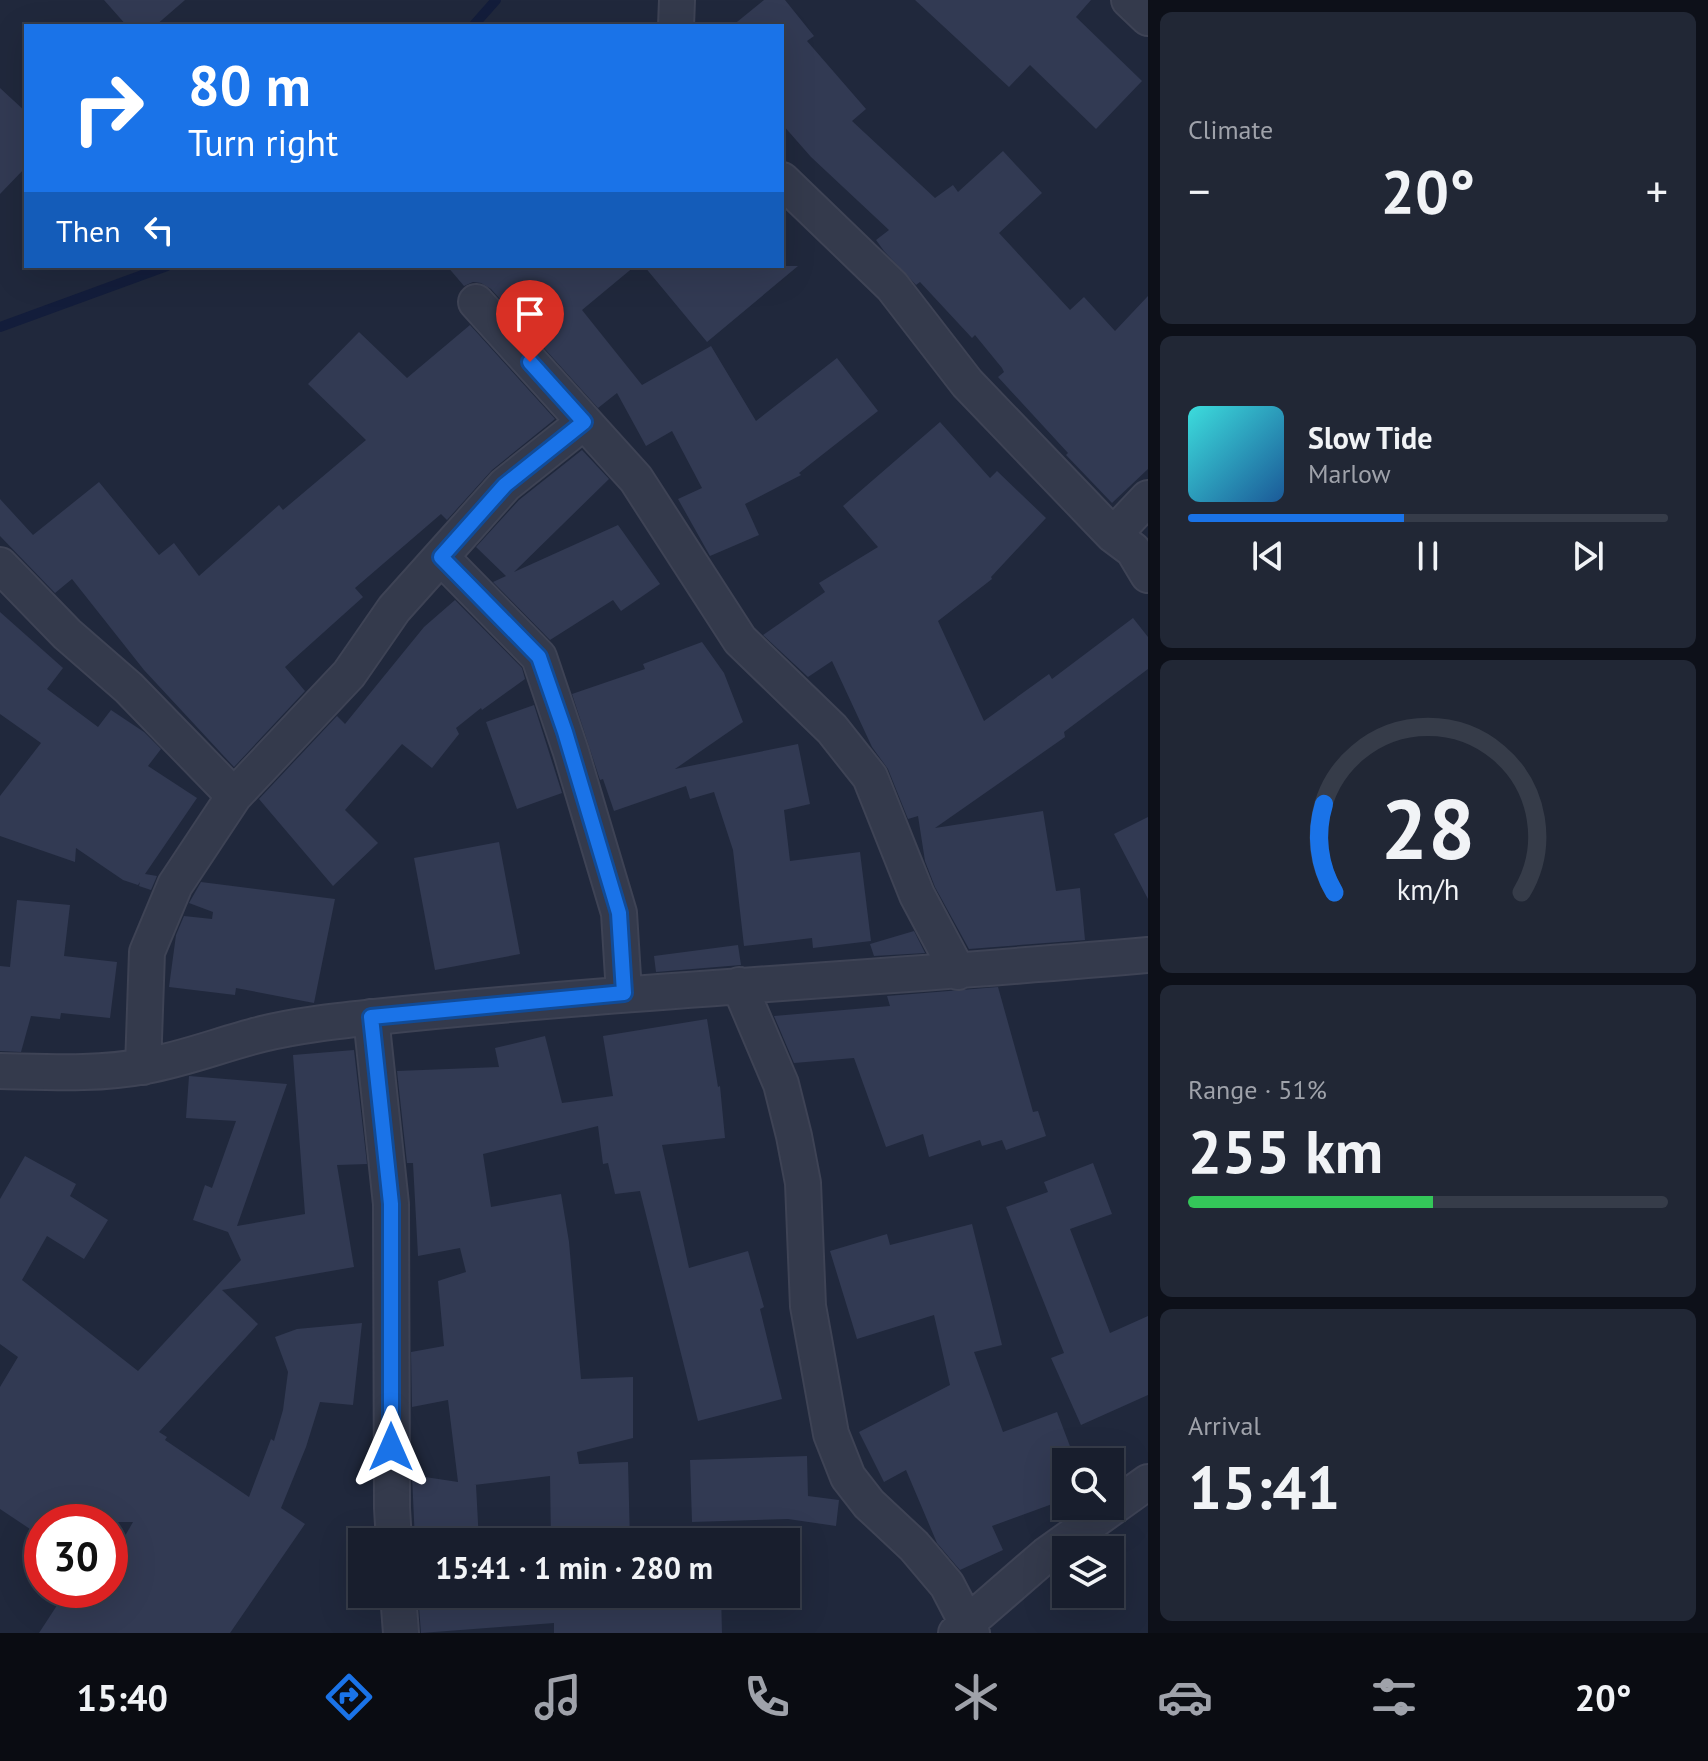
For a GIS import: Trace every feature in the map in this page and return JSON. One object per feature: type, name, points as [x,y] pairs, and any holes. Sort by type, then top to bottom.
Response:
[{"type":"street","points":[[676,24],[677,0]]},
{"type":"street","points":[[1129,0],[1148,18]]},
{"type":"street","points":[[784,182],[892,286],[967,383],[1113,535],[1133,550],[1148,575]]},
{"type":"street","points":[[476,302],[636,479],[740,640],[832,729],[870,777],[917,895],[958,972]]},
{"type":"street","points":[[143,1067],[147,952],[175,885],[234,796],[349,674],[394,609],[505,485],[584,422]]},
{"type":"street","points":[[1113,535],[1148,498]]},
{"type":"street","points":[[441,557],[539,657],[568,740],[619,913],[624,993]]},
{"type":"street","points":[[0,565],[67,634],[129,688],[234,796]]},
{"type":"street","points":[[0,1071],[85,1072],[143,1067],[264,1033],[371,1017],[624,993],[958,972],[1148,955]]},
{"type":"street","points":[[739,985],[781,1084],[796,1148],[803,1183],[808,1306],[831,1434],[848,1477],[869,1504],[914,1546],[947,1585],[965,1630],[1046,1555],[1148,1482]]},
{"type":"street","points":[[371,1017],[391,1204],[393,1528]]},
{"type":"street","points":[[399,1608],[401,1633]]},
{"type":"building","points":[[104,0],[185,0],[157,24],[125,24]]},
{"type":"building","points":[[764,0],[785,0],[814,36],[807,41],[866,109],[852,121],[935,198],[953,185],[958,192],[1003,151],[1042,193],[999,233],[1070,310],[1084,297],[1115,331],[1148,296],[1148,469],[1112,503],[998,377],[1004,372],[1002,368],[975,335],[972,338],[920,282],[916,285],[884,251],[876,240],[889,230],[811,157],[784,126],[784,24],[734,24]]},
{"type":"building","points":[[915,0],[1091,0],[1076,17],[1142,81],[1096,129],[1030,65],[1009,87]]},
{"type":"building","points":[[0,88],[24,110],[24,169],[0,194]]},
{"type":"building","points":[[798,266],[707,342],[646,268]]},
{"type":"building","points":[[449,268],[633,268],[582,310],[642,385],[711,346],[756,421],[837,358],[878,411],[799,473],[801,475],[745,504],[759,535],[710,556],[678,499],[702,488],[672,431],[646,446],[617,393],[598,408],[491,289],[473,282],[464,286]]},
{"type":"building","points":[[470,325],[555,419],[492,470],[447,520],[441,514],[355,588],[363,597],[285,667],[305,691],[234,767],[144,670],[72,579],[55,593],[0,536],[0,499],[33,535],[99,482],[159,555],[174,543],[199,576],[279,505],[283,510],[366,440],[308,384],[359,332],[407,378]]},
{"type":"building","points":[[940,422],[990,478],[997,471],[1046,518],[992,579],[938,621],[984,721],[1049,674],[1052,679],[1133,618],[1148,637],[1148,669],[1064,732],[1065,737],[935,828],[1043,811],[1056,891],[1080,888],[1085,940],[969,949],[935,887],[925,861],[918,816],[908,819],[888,769],[872,747],[832,661],[808,677],[763,635],[825,592],[819,583],[878,547],[843,506]]},
{"type":"building","points":[[582,450],[609,479],[514,572],[618,525],[660,584],[621,611],[613,600],[550,640],[493,582],[506,576],[476,547],[519,500]]},
{"type":"building","points":[[455,600],[522,668],[525,679],[456,728],[459,734],[432,768],[402,744],[345,810],[378,843],[333,886],[259,799],[337,716],[345,724],[424,627]]},
{"type":"building","points":[[0,612],[63,668],[47,689],[98,727],[111,710],[144,732],[161,749],[148,766],[197,798],[145,874],[157,876],[151,890],[139,886],[140,882],[138,885],[123,880],[76,848],[75,862],[0,836],[0,796],[41,743],[0,714]]},
{"type":"building","points":[[702,642],[724,673],[743,722],[675,769],[798,744],[810,804],[784,810],[790,861],[860,852],[871,941],[813,948],[812,938],[744,946],[733,850],[714,792],[690,799],[686,786],[614,811],[603,779],[600,780],[572,694],[645,669],[643,664]]},
{"type":"building","points":[[534,705],[562,793],[517,809],[486,722]]},
{"type":"building","points":[[1148,817],[1148,899],[1114,834]]},
{"type":"building","points":[[499,842],[520,954],[435,970],[414,858]]},
{"type":"building","points":[[201,882],[335,899],[314,1003],[236,988],[235,995],[169,987],[176,935],[184,916],[212,919],[213,912],[189,903]]},
{"type":"building","points":[[17,900],[70,905],[64,956],[117,962],[110,1018],[61,1013],[60,1019],[31,1016],[21,1052],[0,1051],[0,966],[10,967]]},
{"type":"building","points":[[914,931],[925,953],[874,956],[870,944]]},
{"type":"building","points":[[738,945],[741,965],[656,972],[654,956]]},
{"type":"building","points":[[998,987],[1033,1112],[1038,1111],[1046,1136],[1006,1150],[1002,1140],[982,1146],[980,1140],[929,1157],[923,1134],[886,1147],[854,1058],[794,1063],[774,1016],[890,1006],[887,996]]},
{"type":"building","points":[[707,1019],[720,1086],[725,1138],[662,1145],[689,1268],[748,1251],[764,1307],[760,1309],[782,1399],[698,1421],[640,1191],[615,1194],[608,1163],[603,1164],[598,1126],[483,1154],[491,1207],[561,1194],[569,1242],[581,1379],[633,1377],[633,1438],[577,1452],[579,1464],[628,1462],[630,1528],[551,1528],[550,1476],[474,1485],[478,1528],[414,1528],[412,1475],[458,1482],[448,1400],[412,1407],[411,1352],[444,1346],[438,1281],[466,1272],[460,1248],[418,1256],[413,1163],[407,1163],[397,1071],[499,1067],[495,1048],[545,1036],[562,1103],[613,1096],[603,1036]]},
{"type":"building","points":[[354,1050],[367,1164],[337,1165],[354,1267],[222,1290],[258,1324],[159,1432],[167,1437],[165,1440],[249,1497],[271,1439],[274,1441],[283,1410],[288,1372],[275,1337],[297,1329],[362,1323],[353,1405],[320,1402],[281,1508],[305,1524],[230,1633],[39,1633],[55,1608],[128,1608],[128,1531],[133,1522],[128,1522],[128,1504],[24,1504],[24,1525],[0,1509],[0,1387],[18,1357],[0,1344],[0,1199],[25,1156],[76,1184],[70,1196],[108,1220],[84,1259],[47,1236],[22,1280],[138,1371],[241,1260],[228,1232],[193,1220],[205,1185],[212,1188],[236,1121],[186,1118],[189,1076],[287,1084],[237,1226],[305,1214],[293,1055]]},
{"type":"building","points":[[1093,1163],[1112,1214],[1070,1229],[1110,1333],[1148,1316],[1148,1395],[1081,1425],[1051,1358],[1064,1353],[1006,1207],[1048,1192],[1044,1182]]},
{"type":"building","points":[[972,1224],[1002,1345],[974,1352],[1003,1432],[1057,1412],[1071,1448],[1052,1448],[1052,1504],[992,1526],[1003,1550],[960,1570],[937,1543],[906,1470],[884,1482],[859,1432],[950,1385],[934,1315],[857,1339],[830,1251],[887,1234],[890,1245]]},
{"type":"building","points":[[807,1456],[808,1496],[839,1500],[836,1526],[788,1519],[692,1522],[690,1460]]},
{"type":"building","points":[[419,1608],[721,1608],[722,1633],[554,1633],[554,1623],[421,1633]]},
{"type":"waterway","points":[[475,24],[496,0]]},
{"type":"waterway","points":[[0,327],[162,268]]},
{"type":"route","points":[[391,1447],[391,1204],[371,1017],[624,993],[619,913],[552,690],[539,657],[441,557],[505,485],[584,422],[530,362]]}]
